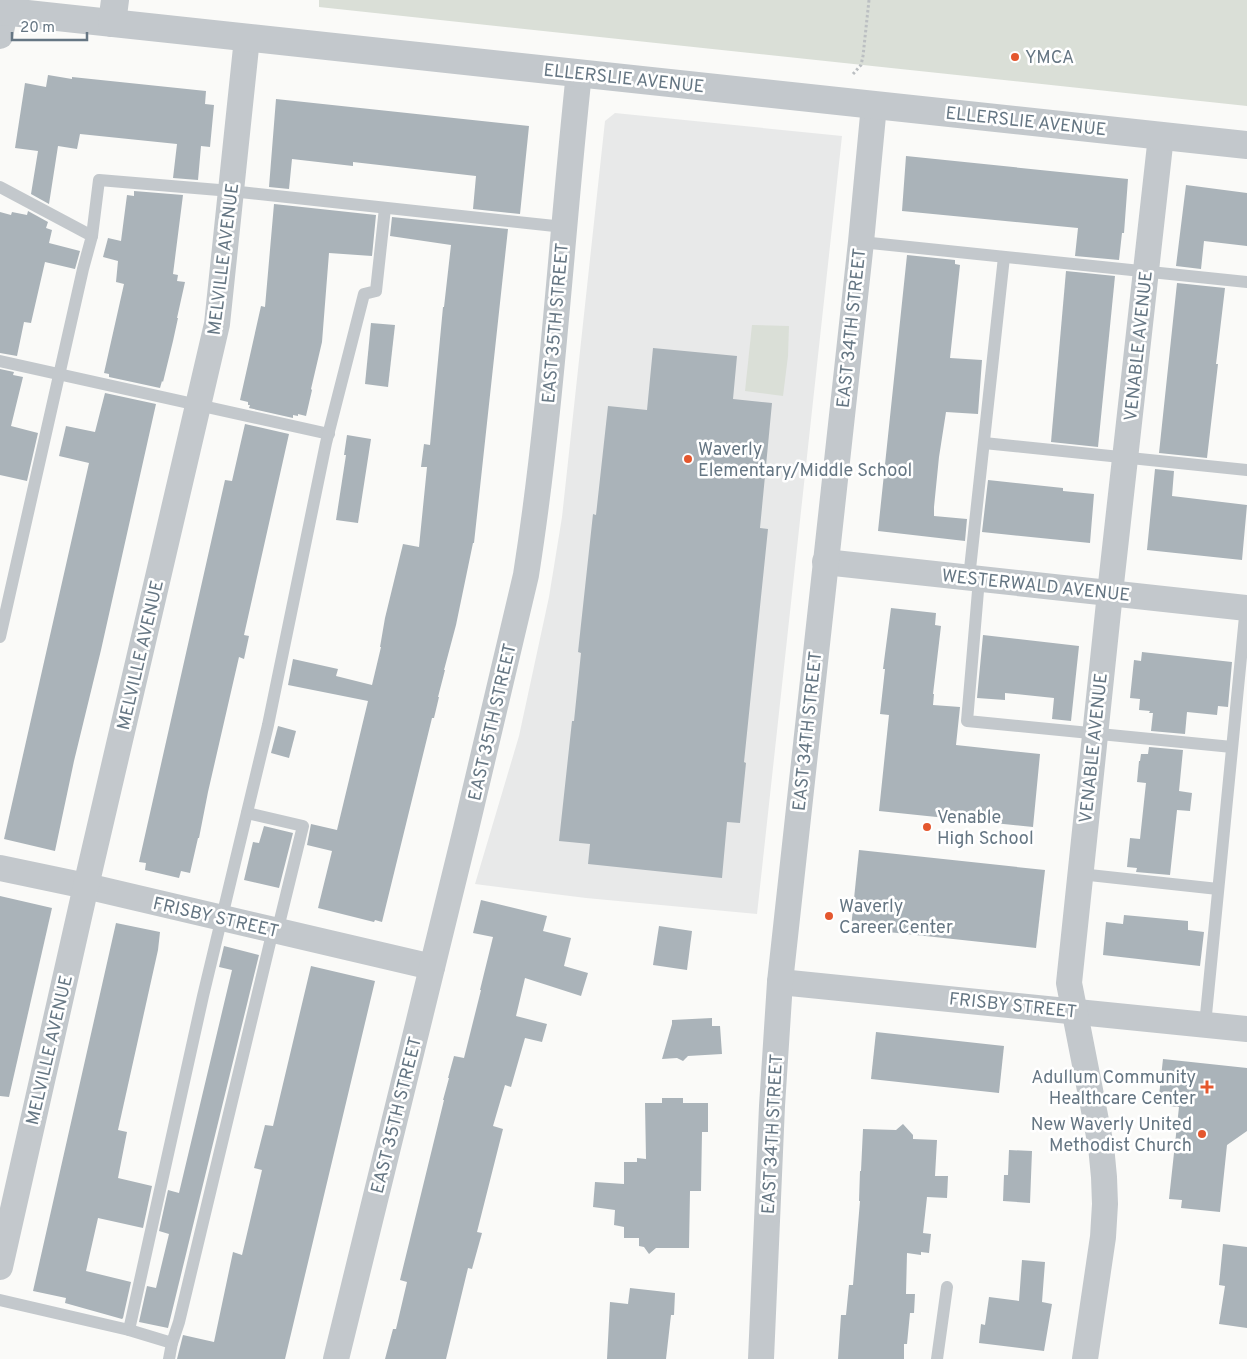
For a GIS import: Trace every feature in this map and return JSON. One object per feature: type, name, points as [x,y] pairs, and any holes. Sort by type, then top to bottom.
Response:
[{"type":"street","name":"ELLERSLIE AVENUE","points":[[4,15],[113,12],[247,38],[1247,145]]},
{"type":"street","name":"MELVILLE AVENUE","points":[[0,1267],[86,886],[217,324],[247,38]]},
{"type":"street","name":"EAST 35TH STREET","points":[[336,1359],[526,575],[533,533],[549,390],[579,73]]},
{"type":"street","name":"EAST 34TH STREET","points":[[761,1359],[772,1106],[780,982],[861,242],[874,105]]},
{"type":"street","name":"VENABLE AVENUE","points":[[1084,1359],[1103,1237],[1105,1186],[1101,1146],[1069,983],[1161,136]]},
{"type":"street","name":"WESTERWALD AVENUE","points":[[825,562],[1110,593],[1247,604]]},
{"type":"street","name":"FRISBY STREET","points":[[0,868],[86,886],[432,967]]},
{"type":"street","name":"FRISBY STREET","points":[[780,982],[1247,1029]]},
{"type":"lane","points":[[0,637],[92,236],[99,180],[231,191],[564,227]]},
{"type":"lane","points":[[0,188],[92,236]]},
{"type":"lane","points":[[129,1330],[203,996],[268,725],[329,434],[364,294],[376,291],[385,208]]},
{"type":"lane","points":[[861,242],[1247,282]]},
{"type":"lane","points":[[1004,257],[984,443],[974,578],[967,721],[1232,748]]},
{"type":"lane","points":[[0,361],[329,434]]},
{"type":"lane","points":[[984,443],[1247,470]]},
{"type":"lane","points":[[1204,1024],[1247,604]]},
{"type":"lane","points":[[169,1359],[273,930],[280,920],[304,826],[247,813]]},
{"type":"lane","points":[[1080,874],[1218,889]]},
{"type":"lane","points":[[937,1359],[947,1287]]},
{"type":"lane","points":[[0,1300],[129,1330],[172,1343]]},
{"type":"path","points":[[853,74],[861,65],[870,0]]},
{"type":"shaded area","name":"YMCA","points":[[319,0],[1247,0],[1247,106],[319,7]]},
{"type":"shaded area","name":"Waverly Elementary/Middle School","points":[[615,113],[842,136],[757,914],[586,898],[475,884],[519,736],[549,597],[562,517],[605,121]]},
{"type":"shaded area","points":[[752,325],[789,326],[788,356],[783,396],[745,391]]},
{"type":"building","points":[[48,75],[72,79],[72,77],[206,91],[205,104],[214,105],[210,147],[201,146],[198,180],[173,178],[177,144],[80,134],[77,149],[58,146],[49,204],[31,194],[38,151],[15,148],[25,83],[46,87]]},
{"type":"building","points":[[276,99],[529,126],[520,214],[473,209],[476,176],[353,162],[353,166],[292,159],[289,189],[269,187]]},
{"type":"building","points":[[906,156],[1128,179],[1124,233],[1122,233],[1119,260],[1075,256],[1078,228],[902,211]]},
{"type":"building","points":[[1186,185],[1247,193],[1247,246],[1204,241],[1201,269],[1176,266]]},
{"type":"building","points":[[134,191],[183,195],[173,274],[178,275],[177,281],[185,282],[173,341],[160,388],[109,377],[109,374],[104,373],[124,284],[116,282],[118,261],[103,257],[108,238],[121,241],[127,195],[134,196]]},
{"type":"building","points":[[274,204],[376,215],[372,256],[329,253],[322,342],[312,390],[306,416],[298,414],[298,416],[293,415],[293,418],[249,408],[248,402],[240,400],[261,306],[265,307]]},
{"type":"building","points":[[28,211],[48,222],[46,228],[52,230],[49,243],[80,251],[75,269],[45,262],[31,323],[24,322],[17,356],[0,353],[0,212],[11,215],[12,212],[27,215]]},
{"type":"building","points":[[392,217],[508,229],[474,543],[434,718],[432,718],[382,922],[375,920],[374,922],[318,908],[332,851],[307,845],[311,824],[337,830],[368,701],[288,685],[293,659],[338,669],[336,676],[372,685],[381,647],[385,618],[403,544],[419,547],[427,467],[421,467],[424,444],[430,445],[451,245],[390,236]]},
{"type":"building","points":[[907,255],[955,260],[955,264],[960,265],[950,358],[982,360],[978,414],[946,412],[934,507],[934,516],[967,519],[965,541],[878,531]]},
{"type":"building","points":[[1066,271],[1115,276],[1098,447],[1051,442]]},
{"type":"building","points":[[1177,283],[1225,288],[1207,458],[1159,453]]},
{"type":"building","points":[[371,323],[395,325],[388,387],[365,384]]},
{"type":"building","points":[[653,348],[737,356],[733,399],[772,403],[760,528],[768,529],[744,762],[746,763],[740,823],[727,822],[722,878],[588,864],[590,844],[559,841],[572,721],[574,721],[581,653],[578,652],[593,514],[596,515],[608,406],[647,410]]},
{"type":"building","points":[[0,369],[14,372],[13,375],[23,377],[11,426],[38,433],[27,481],[0,475]]},
{"type":"building","points":[[105,393],[156,404],[55,851],[4,839],[89,463],[59,456],[66,426],[95,432]]},
{"type":"building","points":[[245,424],[289,434],[244,635],[249,636],[244,659],[239,657],[190,873],[181,871],[179,878],[145,870],[146,863],[139,862],[225,480],[232,481]]},
{"type":"building","points":[[347,435],[371,439],[358,523],[336,520],[346,455],[344,455]]},
{"type":"building","points":[[1155,469],[1174,471],[1172,496],[1247,505],[1242,560],[1147,550]]},
{"type":"building","points":[[988,480],[1063,488],[1063,491],[1094,494],[1090,543],[982,532]]},
{"type":"building","points":[[891,608],[936,613],[935,625],[941,626],[933,705],[960,707],[956,745],[1040,754],[1033,827],[879,811],[889,715],[880,714],[885,669],[883,669]]},
{"type":"building","points":[[983,635],[1079,646],[1071,721],[1052,719],[1054,698],[1005,693],[1005,700],[977,698]]},
{"type":"building","points":[[1142,652],[1232,662],[1228,707],[1218,706],[1217,715],[1187,712],[1185,734],[1151,731],[1153,713],[1139,710],[1140,699],[1130,698],[1134,660],[1141,661]]},
{"type":"building","points":[[278,726],[296,731],[289,758],[271,753]]},
{"type":"building","points":[[1149,747],[1183,750],[1179,791],[1192,793],[1190,811],[1177,810],[1170,875],[1136,872],[1137,868],[1127,867],[1130,838],[1140,839],[1146,783],[1137,782],[1139,761],[1141,754],[1148,754]]},
{"type":"building","points":[[264,826],[293,833],[279,888],[244,880],[253,842],[259,843]]},
{"type":"building","points":[[859,850],[1045,870],[1036,948],[851,928]]},
{"type":"building","points":[[0,896],[52,908],[9,1097],[0,1096]]},
{"type":"building","points":[[481,900],[547,916],[543,931],[571,938],[564,966],[588,973],[581,996],[525,978],[516,1016],[547,1024],[542,1042],[525,1038],[511,1087],[505,1085],[493,1126],[503,1129],[477,1232],[482,1233],[472,1269],[468,1268],[446,1359],[385,1359],[393,1329],[396,1329],[407,1282],[400,1280],[448,1078],[454,1056],[464,1058],[493,937],[473,933]]},
{"type":"building","points":[[1124,915],[1188,921],[1188,930],[1204,932],[1200,966],[1103,955],[1106,922],[1123,924]]},
{"type":"building","points":[[116,923],[160,932],[158,950],[118,1130],[127,1132],[118,1178],[152,1186],[143,1228],[98,1218],[86,1271],[131,1282],[122,1319],[65,1303],[66,1298],[33,1291]]},
{"type":"building","points":[[659,926],[692,931],[687,970],[653,965]]},
{"type":"building","points":[[224,946],[259,955],[168,1328],[139,1322],[147,1286],[156,1288],[169,1234],[159,1231],[168,1190],[179,1193],[232,970],[219,967]]},
{"type":"building","points":[[311,966],[375,981],[285,1359],[177,1359],[183,1335],[214,1342],[233,1252],[242,1255],[262,1170],[254,1168],[265,1125],[273,1126]]},
{"type":"building","points":[[712,1018],[712,1026],[720,1026],[722,1054],[688,1056],[683,1061],[677,1058],[662,1059],[672,1020]]},
{"type":"building","points":[[876,1032],[1004,1046],[999,1093],[871,1079]]},
{"type":"building","name":"New Waverly United Methodist Church","points":[[1163,1059],[1247,1068],[1247,1131],[1227,1145],[1220,1212],[1181,1208],[1182,1200],[1169,1199],[1179,1107],[1158,1105]]},
{"type":"building","points":[[662,1098],[683,1098],[683,1103],[708,1103],[708,1132],[702,1132],[701,1191],[690,1191],[689,1248],[656,1248],[649,1254],[644,1247],[639,1246],[639,1238],[624,1238],[624,1227],[614,1225],[615,1210],[593,1207],[595,1182],[624,1184],[624,1162],[637,1162],[637,1158],[646,1159],[645,1103],[662,1103]]},
{"type":"building","points":[[903,1124],[913,1135],[913,1139],[937,1140],[935,1176],[948,1176],[947,1198],[927,1197],[923,1233],[931,1234],[929,1253],[921,1252],[921,1255],[907,1253],[906,1294],[915,1294],[914,1313],[910,1313],[907,1344],[904,1344],[904,1359],[838,1359],[841,1315],[846,1315],[849,1285],[853,1285],[860,1201],[863,1129],[896,1130]]},
{"type":"building","points":[[1009,1150],[1032,1151],[1030,1203],[1003,1201],[1004,1175],[1008,1175]]},
{"type":"building","points":[[1223,1244],[1247,1247],[1247,1328],[1219,1324],[1225,1286],[1219,1285]]},
{"type":"building","points":[[1022,1260],[1045,1262],[1042,1302],[1052,1304],[1044,1351],[979,1343],[981,1324],[985,1325],[989,1297],[1019,1301]]},
{"type":"building","points":[[630,1288],[675,1293],[674,1315],[671,1315],[666,1359],[607,1359],[610,1302],[628,1304]]},
{"type":"place","name":"YMCA","points":[[1015,57]]},
{"type":"place","name":"Waverly Elementary/Middle School","points":[[688,459]]},
{"type":"place","name":"Venable High School","points":[[927,827]]},
{"type":"place","name":"Waverly Career Center","points":[[829,916]]},
{"type":"place","name":"Adullum Community Healthcare Center","points":[[1207,1087]]},
{"type":"place","name":"New Waverly United Methodist Church","points":[[1202,1134]]}]
